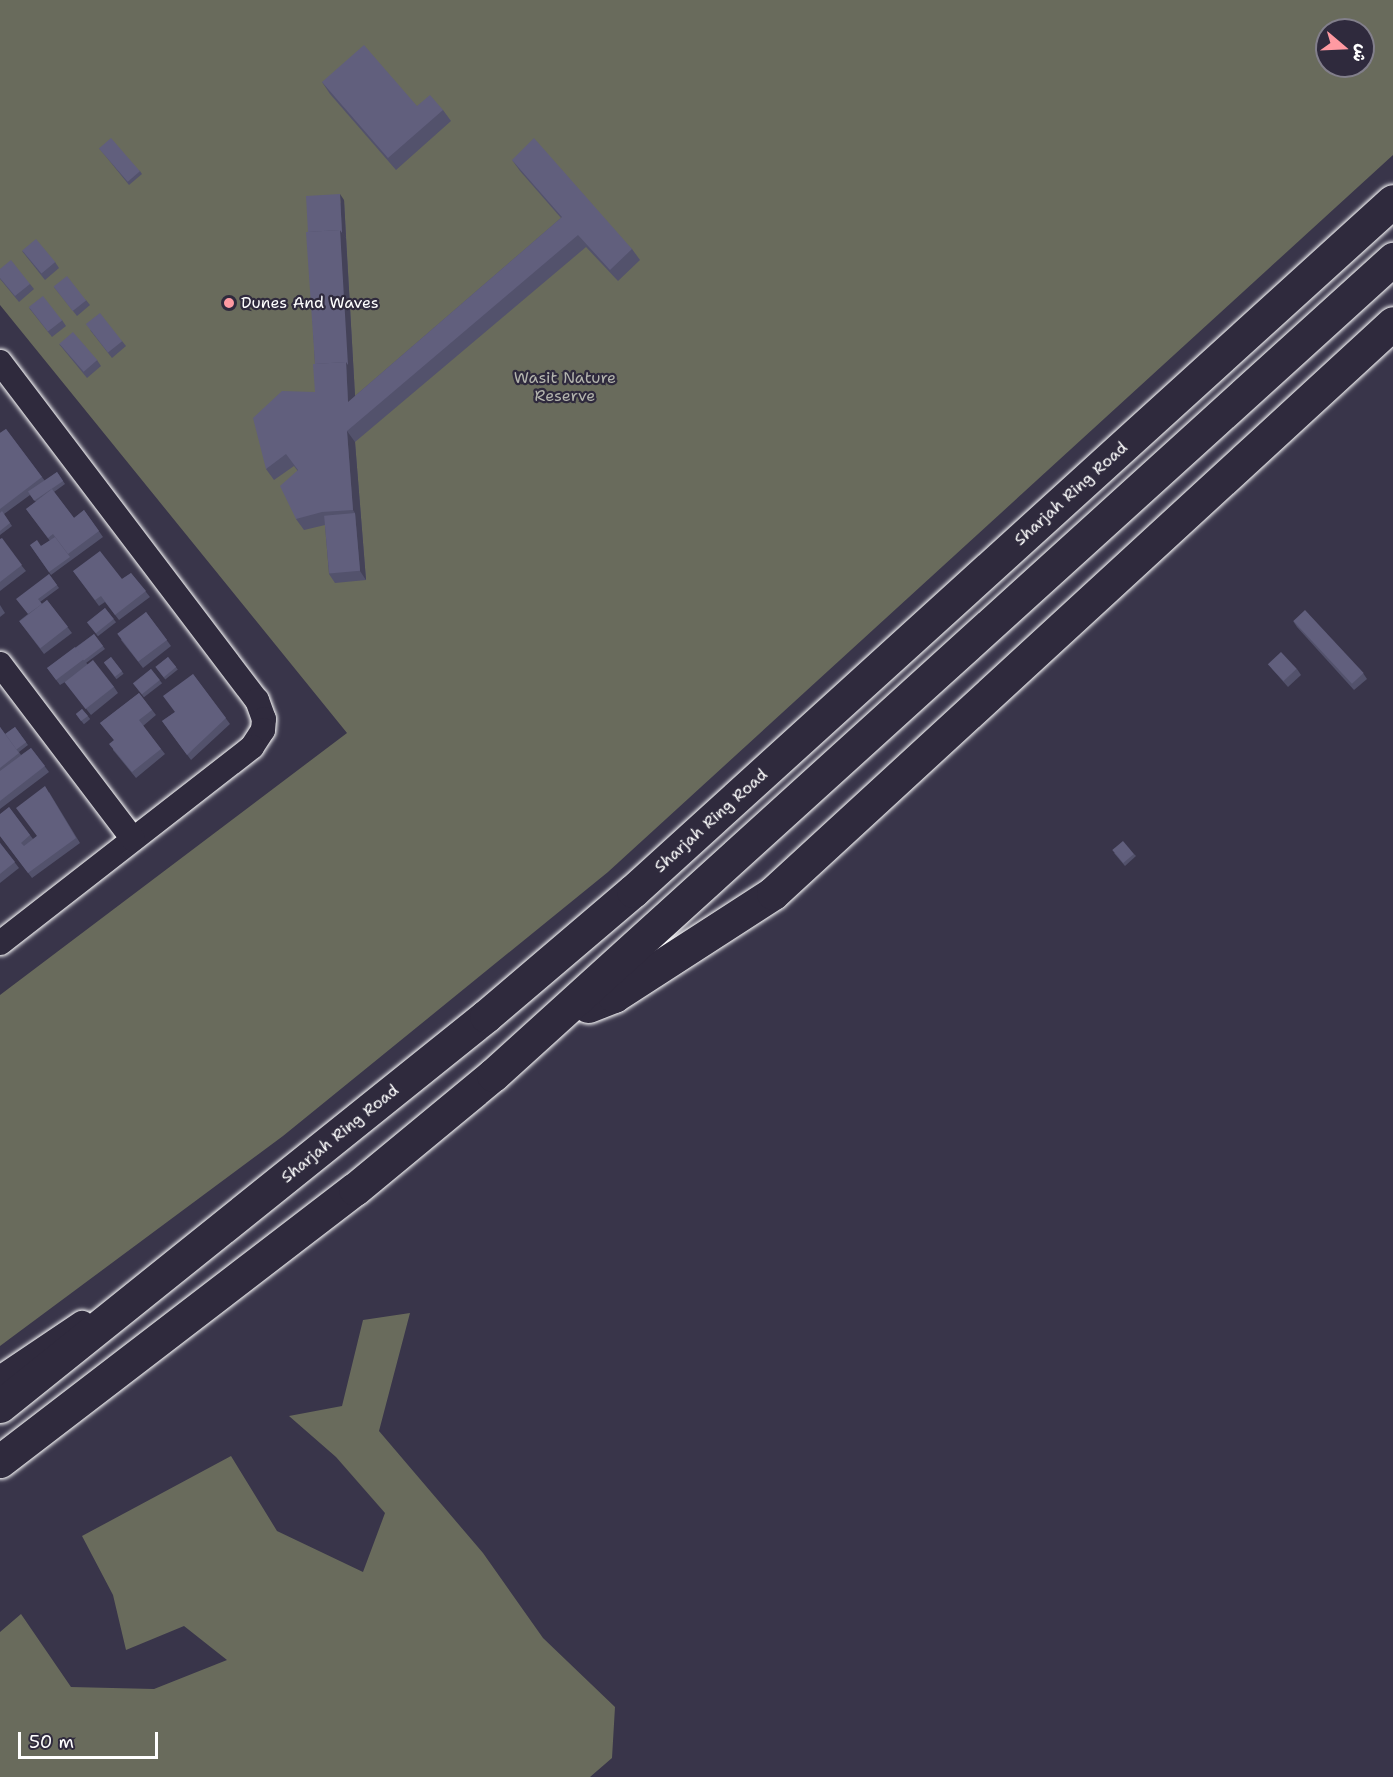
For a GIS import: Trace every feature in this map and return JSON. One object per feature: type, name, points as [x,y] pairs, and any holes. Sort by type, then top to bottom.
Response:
[{"type":"highway","name":"Sharjah Ring Road","points":[[0,1406],[486,1016],[633,891],[1393,201]]},
{"type":"highway","points":[[0,1461],[346,1196],[561,1016],[1393,259]]},
{"type":"highway","points":[[561,1016],[614,996],[773,893],[1393,323]]},
{"type":"street","points":[[0,362],[262,709],[263,730],[252,747],[0,943]]},
{"type":"street","points":[[0,664],[133,839]]},
{"type":"street","points":[[0,1378],[94,1314],[167,1273]]},
{"type":"green space","name":"Wasit Nature Reserve","points":[[0,0],[1393,0],[1393,155],[608,872],[283,1136],[0,1346],[0,995],[347,733],[0,305]]},
{"type":"green space","points":[[410,1313],[379,1431],[483,1553],[543,1638],[615,1707],[612,1758],[590,1777],[0,1777],[0,1632],[21,1614],[71,1687],[154,1689],[227,1660],[184,1626],[126,1650],[113,1595],[82,1536],[231,1456],[277,1531],[363,1572],[385,1513],[336,1457],[289,1416],[342,1406],[363,1320]]},
{"type":"building","points":[[364,45],[417,106],[430,95],[443,110],[388,158],[322,82]]},
{"type":"building","points":[[111,138],[140,171],[128,182],[99,148]]},
{"type":"building","points":[[534,138],[632,249],[610,270],[578,235],[347,431],[353,510],[322,512],[296,519],[280,486],[298,470],[286,454],[266,469],[253,418],[282,391],[315,392],[313,364],[346,362],[348,402],[562,217],[512,160]]},
{"type":"building","points":[[340,194],[342,233],[340,230],[308,232],[306,196]]},
{"type":"building","points":[[340,230],[348,365],[346,362],[315,364],[306,232]]},
{"type":"building","points":[[36,239],[55,262],[41,274],[22,251]]},
{"type":"building","points":[[11,260],[30,284],[15,296],[0,278],[0,269]]},
{"type":"building","points":[[67,276],[86,300],[73,311],[54,286]]},
{"type":"building","points":[[43,296],[62,320],[48,332],[29,307]]},
{"type":"building","points":[[100,313],[122,341],[108,352],[86,324]]},
{"type":"building","points":[[73,332],[97,360],[84,372],[59,344]]},
{"type":"building","points":[[6,429],[42,477],[0,509],[0,433]]},
{"type":"building","points":[[57,472],[63,481],[34,501],[28,492]]},
{"type":"building","points":[[52,489],[74,518],[84,510],[99,531],[68,554],[53,534],[48,538],[26,509]]},
{"type":"building","points":[[2,511],[10,523],[0,531],[0,513]]},
{"type":"building","points":[[355,513],[360,571],[329,573],[324,516]]},
{"type":"building","points":[[55,537],[70,557],[49,572],[30,545],[37,540],[41,546]]},
{"type":"building","points":[[2,538],[22,565],[0,582],[0,539]]},
{"type":"building","points":[[100,551],[122,579],[131,573],[146,591],[115,615],[101,596],[95,600],[73,571]]},
{"type":"building","points":[[49,574],[57,585],[38,599],[42,604],[28,614],[16,599]]},
{"type":"building","points":[[47,600],[68,627],[40,648],[19,622]]},
{"type":"building","points":[[105,608],[114,619],[96,633],[87,622]]},
{"type":"building","points":[[1305,610],[1364,673],[1352,684],[1293,621]]},
{"type":"building","points":[[146,612],[167,640],[138,662],[117,634]]},
{"type":"building","points":[[94,634],[103,646],[84,660],[75,648]]},
{"type":"building","points":[[75,647],[84,659],[56,680],[47,668]]},
{"type":"building","points":[[1281,652],[1297,669],[1284,681],[1268,664]]},
{"type":"building","points":[[111,657],[122,671],[115,677],[104,663]]},
{"type":"building","points":[[168,657],[176,667],[164,677],[156,667]]},
{"type":"building","points":[[93,660],[114,687],[86,709],[65,682]]},
{"type":"building","points":[[151,669],[160,680],[142,694],[133,683]]},
{"type":"building","points":[[193,674],[226,718],[187,755],[162,721],[175,712],[163,696]]},
{"type":"building","points":[[139,693],[152,710],[139,720],[161,749],[132,772],[109,744],[114,740],[100,723]]},
{"type":"building","points":[[82,709],[88,716],[81,721],[76,714]]},
{"type":"building","points":[[0,727],[19,753],[0,768]]},
{"type":"building","points":[[15,727],[26,742],[16,749],[5,734]]},
{"type":"building","points":[[31,748],[45,766],[0,801],[0,771]]},
{"type":"building","points":[[45,786],[76,838],[28,873],[0,836],[0,814],[9,807],[30,835],[21,843],[24,846],[37,836],[16,808]]},
{"type":"building","points":[[1123,841],[1134,854],[1123,863],[1112,850]]},
{"type":"building","points":[[0,843],[15,862],[0,874]]},
{"type":"place","name":"Dunes And Waves","points":[[229,303]]}]
